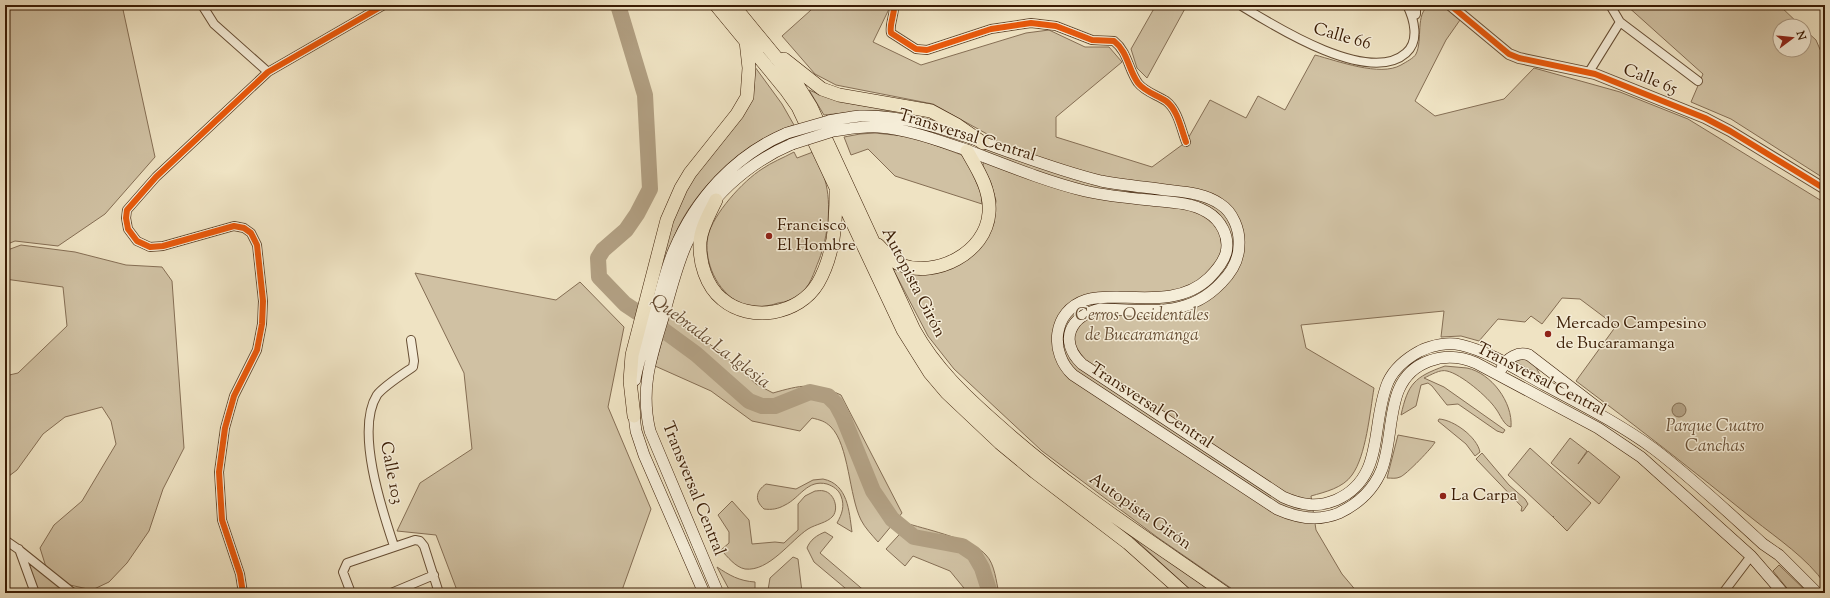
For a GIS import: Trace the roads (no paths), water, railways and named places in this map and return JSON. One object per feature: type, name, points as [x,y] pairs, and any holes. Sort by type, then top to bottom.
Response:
[{"type":"highway","name":"Autopista Girón","points":[[716,5],[786,90],[798,107],[903,330],[921,361],[940,385],[1000,443],[1035,472],[1128,543],[1184,593]]},
{"type":"highway","name":"Autopista Girón","points":[[733,5],[793,78],[811,107],[914,330],[930,356],[952,382],[999,426],[1053,470],[1091,500],[1225,593]]},
{"type":"highway","points":[[634,416],[630,375],[646,339],[655,308],[667,220],[681,188],[699,160],[742,107],[747,97],[749,68],[746,41]]},
{"type":"highway","points":[[766,44],[822,89],[839,95],[931,111],[957,125],[983,143]]},
{"type":"highway","points":[[864,224],[888,256],[899,264],[918,269],[943,266],[955,260],[974,245],[982,234],[989,214],[988,195],[967,151]]},
{"type":"highway","points":[[716,200],[705,224],[700,240],[701,261],[706,278],[722,299],[734,307],[747,311],[772,313],[794,306],[802,301],[817,284],[830,254],[834,238],[836,188]]},
{"type":"main road","name":"Transversal Central","points":[[718,593],[650,431],[646,412],[645,390],[646,339],[655,308],[674,251],[686,225],[701,200],[721,178],[744,158],[764,144],[787,134],[829,120],[860,116],[889,117],[935,126],[1066,172],[1101,181],[1201,195],[1221,204],[1229,211],[1239,237],[1238,254],[1234,268],[1219,286],[1196,302],[1171,310],[1101,309],[1090,311],[1075,321],[1069,335],[1070,344],[1073,355],[1082,364],[1283,497],[1294,502],[1318,505],[1344,497],[1362,480],[1369,468],[1383,399],[1392,376],[1407,360],[1420,351],[1438,346],[1460,345],[1504,363],[1624,428],[1653,448],[1764,544],[1779,555],[1817,593]]},
{"type":"main road","name":"Transversal Central","points":[[655,308],[697,226],[716,200],[735,180],[754,165],[792,144],[833,132],[865,127],[892,129],[925,136],[1066,186],[1114,197],[1196,207],[1214,217],[1226,234],[1226,253],[1215,273],[1198,287],[1173,296],[1161,298],[1096,298],[1079,303],[1066,312],[1058,327],[1057,343],[1064,364],[1074,375],[1277,509],[1291,516],[1301,518],[1323,517],[1335,515],[1354,505],[1369,491],[1382,469],[1395,398],[1400,384],[1408,374],[1425,362],[1444,357],[1457,357],[1468,359],[1598,428],[1621,442],[1659,473],[1751,556],[1783,593]]},
{"type":"main road","points":[[1498,375],[1504,363],[1516,355],[1523,353],[1529,355],[1624,428]]},
{"type":"main road","name":"Transversal Central","points":[[634,416],[636,431],[644,455],[704,593]]},
{"type":"main road","points":[[1376,435],[1388,438]]},
{"type":"street","points":[[202,5],[214,24],[268,72]]},
{"type":"street","points":[[243,593],[240,574],[222,520],[219,472],[225,428],[234,396],[256,350],[262,324],[263,301],[257,245],[251,233],[244,228],[234,226],[163,246],[150,247],[137,241],[128,229],[126,218],[127,210],[156,177],[268,72],[384,5]]},
{"type":"street","points":[[894,5],[890,30],[893,35],[916,49],[923,51],[991,29],[1031,23],[1056,26],[1092,40],[1114,41],[1123,49],[1133,74],[1142,87],[1170,105],[1175,112],[1186,142]]},
{"type":"street","name":"Calle 66","points":[[1240,5],[1291,36],[1347,58],[1370,62],[1386,62],[1396,60],[1408,52],[1414,40],[1414,25]]},
{"type":"street","points":[[1407,5],[1414,25]]},
{"type":"street","points":[[1414,25],[1415,10],[1421,5]]},
{"type":"street","name":"Calle 65","points":[[1450,5],[1458,9],[1509,54],[1526,60],[1589,72],[1606,77],[1705,118],[1730,130],[1825,189]]},
{"type":"street","points":[[1610,5],[1620,22],[1698,81]]},
{"type":"street","points":[[1589,72],[1620,22]]},
{"type":"street","name":"Calle 103","points":[[394,546],[377,493],[368,430],[370,410],[378,394],[413,367],[414,361],[410,340]]},
{"type":"street","points":[[5,540],[73,593]]},
{"type":"street","points":[[351,593],[344,572],[347,563],[415,540],[420,541],[424,546],[439,593]]},
{"type":"street","points":[[18,549],[35,593]]},
{"type":"street","points":[[1723,593],[1751,556]]},
{"type":"street","points":[[391,593],[434,575]]},
{"type":"waterway","name":"Quebrada La Iglesia","points":[[618,5],[645,95],[650,189],[637,214],[626,230],[603,250],[598,258],[599,277],[625,304],[696,354],[749,401],[762,406],[775,406],[810,392],[828,396],[836,404],[843,417],[873,491],[892,519],[914,537],[962,546],[974,554],[982,568],[990,593]]},
{"type":"place","name":"Francisco El Hombre","points":[[769,236]]},
{"type":"place","name":"Mercado Campesino de Bucaramanga","points":[[1548,334]]},
{"type":"place","name":"La Carpa","points":[[1443,496]]},
{"type":"park label","name":"Cerros Occidentales de Bucaramanga","points":[[1142,326]]},
{"type":"park label","name":"Parque Cuatro Canchas","points":[[1715,437]]}]
